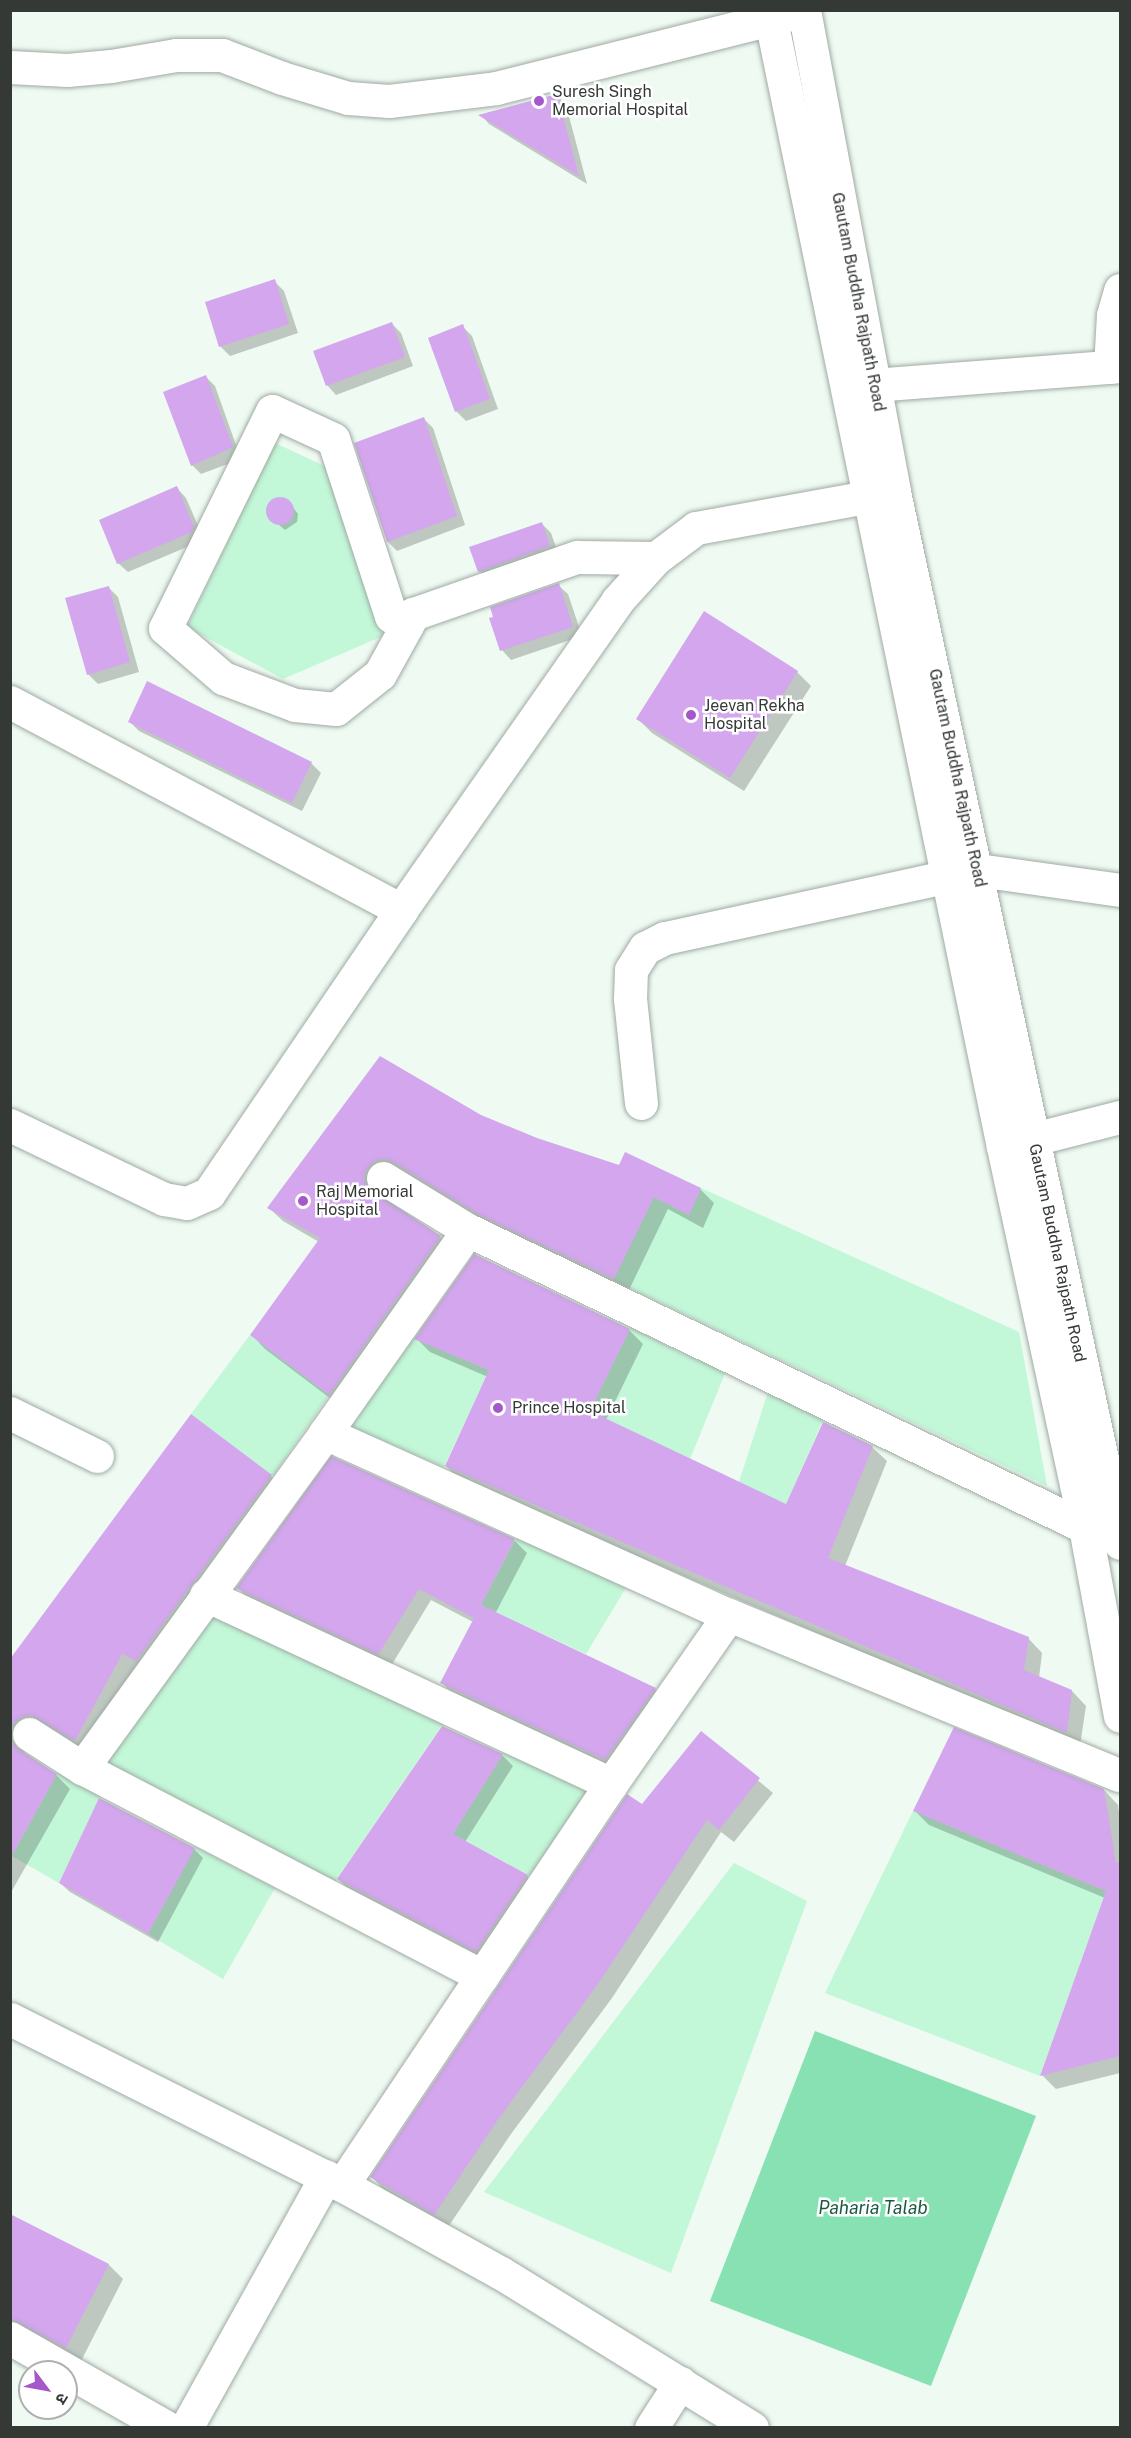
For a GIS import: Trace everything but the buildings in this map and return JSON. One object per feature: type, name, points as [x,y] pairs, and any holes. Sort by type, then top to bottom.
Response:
[{"type":"main road","points":[[10,67],[68,70],[111,66],[176,55],[222,55],[282,78],[348,98],[389,101],[496,88],[770,15],[804,11]]},
{"type":"main road","name":"Gautam Buddha Rajpath Road","points":[[804,11],[873,384],[881,494],[1018,1144],[1120,1543]]},
{"type":"main road","points":[[10,1125],[164,1199],[187,1203],[209,1193],[401,909],[617,602],[656,558],[696,528],[881,494],[770,15]]},
{"type":"main road","points":[[873,384],[1115,367],[1113,315],[1120,290]]},
{"type":"main road","points":[[407,625],[391,616],[333,439],[272,411],[165,628],[223,678],[295,705],[336,709],[380,674],[407,625],[413,614],[577,557],[656,558]]},
{"type":"main road","points":[[10,702],[401,909]]},
{"type":"main road","points":[[641,1102],[630,999],[631,970],[645,948],[666,938],[962,874],[1120,890]]},
{"type":"main road","points":[[1120,1117],[1018,1144],[1120,1716]]},
{"type":"main road","points":[[382,1178],[468,1230],[1085,1527]]},
{"type":"main road","points":[[82,1768],[325,1433],[468,1230]]},
{"type":"main road","points":[[10,1413],[97,1456]]},
{"type":"main road","points":[[325,1433],[729,1615],[1120,1775]]},
{"type":"main road","points":[[206,1595],[611,1784]]},
{"type":"main road","points":[[186,2427],[334,2181],[482,1976],[611,1784],[729,1615]]},
{"type":"main road","points":[[29,1734],[82,1768],[482,1976]]},
{"type":"main road","points":[[10,2019],[334,2181],[501,2273],[752,2427]]},
{"type":"main road","points":[[10,2338],[168,2427]]},
{"type":"main road","points":[[651,2427],[681,2383]]},
{"type":"shaded area","points":[[275,443],[329,468],[383,636],[283,679],[187,627]]},
{"type":"shaded area","points":[[701,1188],[1019,1332],[1047,1486],[613,1280],[654,1197],[689,1215]]},
{"type":"shaded area","points":[[631,1327],[683,1354],[726,1371],[690,1459],[590,1411]]},
{"type":"shaded area","points":[[250,1335],[329,1395],[273,1476],[191,1414]]},
{"type":"shaded area","points":[[410,1337],[489,1370],[444,1467],[352,1427]]},
{"type":"shaded area","points":[[768,1392],[823,1420],[786,1504],[739,1482]]},
{"type":"shaded area","points":[[519,1533],[630,1581],[586,1654],[481,1605]]},
{"type":"shaded area","points":[[213,1615],[444,1722],[332,1886],[106,1763]]},
{"type":"shaded area","points":[[505,1751],[591,1789],[532,1877],[453,1834]]},
{"type":"shaded area","points":[[58,1772],[100,1796],[59,1883],[12,1856]]},
{"type":"shaded area","points":[[913,1811],[1106,1891],[1040,2076],[825,1993]]},
{"type":"shaded area","points":[[195,1847],[275,1888],[223,1979],[148,1934]]},
{"type":"shaded area","points":[[734,1863],[807,1901],[671,2273],[484,2192]]},
{"type":"water","name":"Paharia Talab","points":[[815,2031],[1036,2116],[931,2386],[710,2301]]},
{"type":"place","name":"Suresh Singh Memorial Hospital","points":[[539,101]]},
{"type":"place","name":"Jeevan Rekha Hospital","points":[[691,715]]},
{"type":"place","name":"Raj Memorial Hospital","points":[[303,1201]]},
{"type":"place","name":"Prince Hospital","points":[[498,1408]]}]
